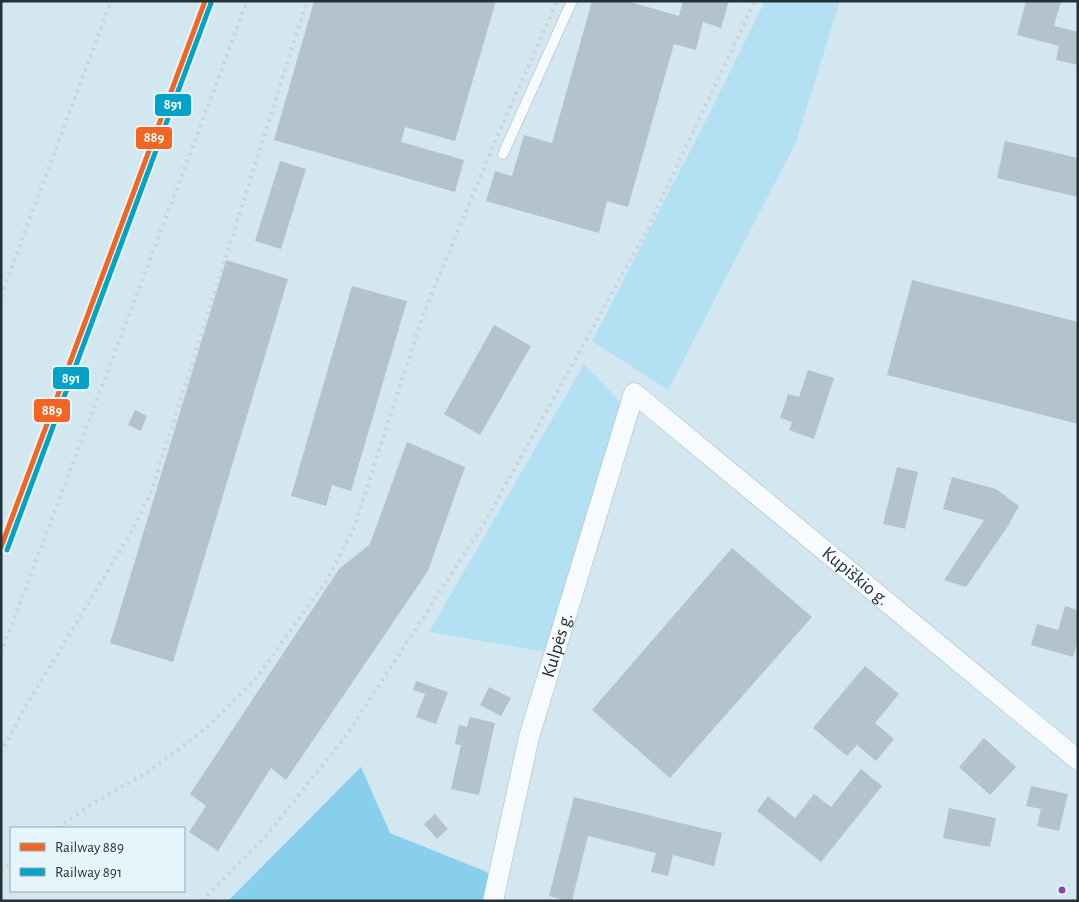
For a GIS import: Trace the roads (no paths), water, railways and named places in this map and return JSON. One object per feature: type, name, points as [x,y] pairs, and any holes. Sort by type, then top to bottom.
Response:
[{"type":"street","name":"Kupiškio g.","points":[[634,392],[1078,760]]},
{"type":"street","name":"Kulpės g.","points":[[493,901],[529,737],[634,392]]},
{"type":"lane","points":[[503,154],[572,1]]},
{"type":"railway","points":[[1,296],[111,1]]},
{"type":"railway","points":[[1,653],[247,1]]},
{"type":"railway","points":[[1,753],[27,704],[131,533],[152,490],[307,1]]},
{"type":"railway","points":[[59,827],[92,804],[151,770],[205,729],[254,681],[327,580],[354,528],[423,315],[497,137],[557,1]]},
{"type":"railway","points":[[202,901],[267,835],[348,733],[484,524],[646,232],[755,1]]},
{"type":"railway","points":[[1,872],[10,864]]},
{"type":"rail line","name":"889","points":[[1,547],[205,1]]},
{"type":"rail line","name":"891","points":[[7,550],[211,3]]}]
